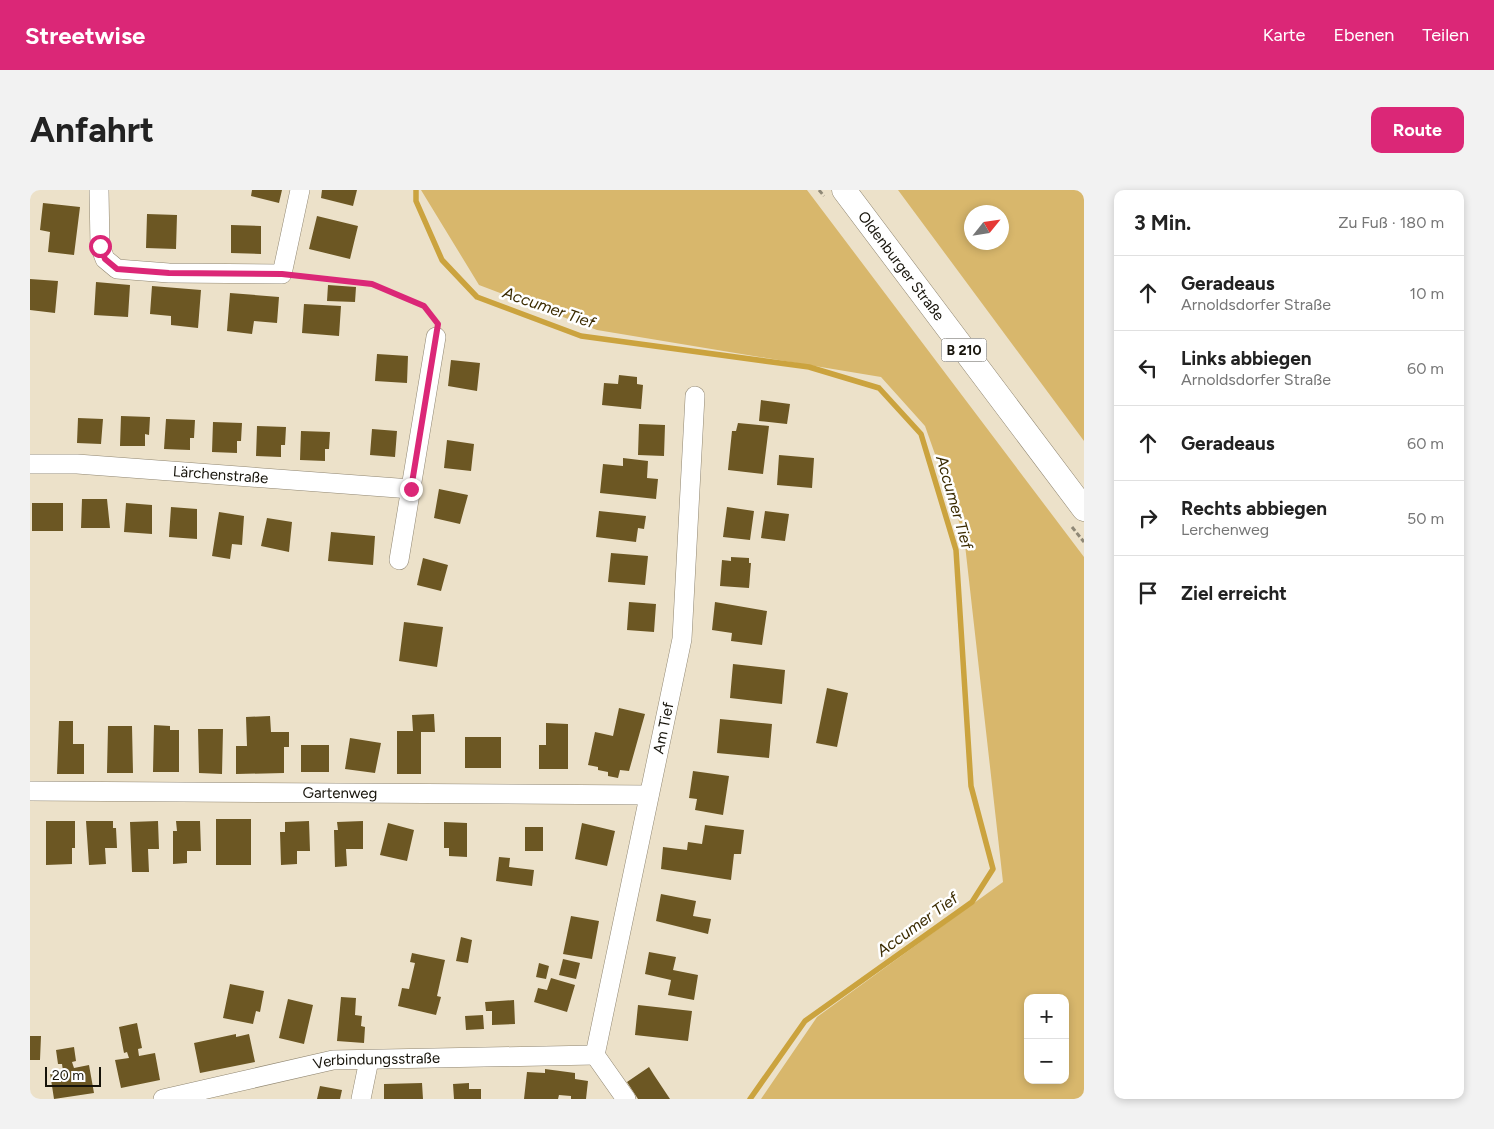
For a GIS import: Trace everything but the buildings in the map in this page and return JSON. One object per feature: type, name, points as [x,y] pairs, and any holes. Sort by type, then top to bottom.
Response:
[{"type":"main road","name":"Oldenburger Straße","points":[[844,190],[1084,509]]},
{"type":"street","points":[[99,190],[100,246],[105,259],[117,269],[169,273],[282,274],[300,190]]},
{"type":"street","points":[[399,560],[436,337]]},
{"type":"street","name":"Am Tief","points":[[595,1055],[682,639],[695,396]]},
{"type":"street","name":"Lärchenstraße","points":[[30,464],[87,465],[411,489]]},
{"type":"street","name":"Gartenweg","points":[[30,790],[649,795]]},
{"type":"street","points":[[595,1055],[626,1099]]},
{"type":"street","name":"Verbindungsstraße","points":[[162,1099],[333,1060],[595,1055]]},
{"type":"street","points":[[361,1099],[369,1060]]},
{"type":"path","points":[[282,274],[372,284],[424,306],[438,324],[436,337]]},
{"type":"shaded area","points":[[421,190],[807,190],[1084,557],[1084,1099],[761,1099],[817,1017],[1003,882],[964,536],[925,426],[881,377],[597,330],[479,285]]},
{"type":"shaded area","points":[[898,190],[1084,190],[1084,441]]},
{"type":"waterway","name":"Accumer Tief","points":[[416,190],[416,201],[442,260],[477,297],[581,336],[809,367],[879,388],[921,434],[956,550],[971,786],[993,869],[972,902],[805,1021],[750,1099]]},
{"type":"route","points":[[100,246],[105,259],[117,269],[169,273],[282,274],[372,284],[424,306],[438,324],[411,489]]}]
